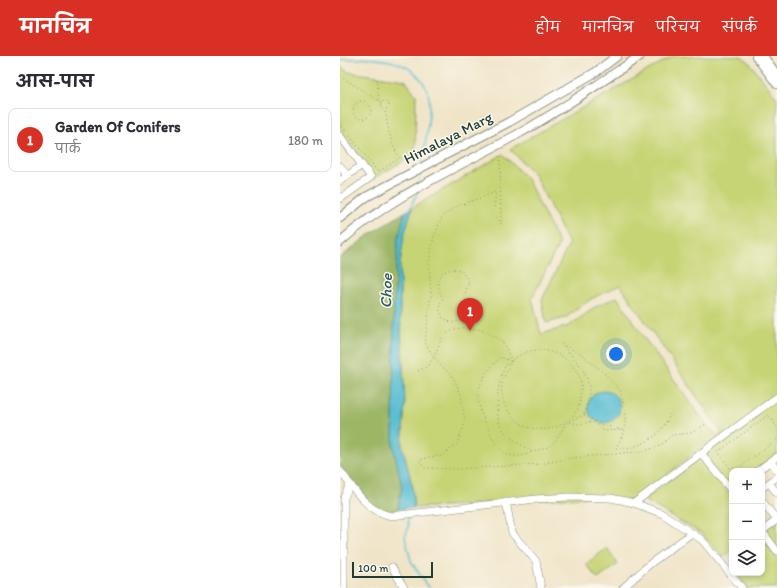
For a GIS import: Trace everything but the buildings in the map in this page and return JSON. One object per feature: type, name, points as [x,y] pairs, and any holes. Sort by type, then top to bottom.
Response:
[{"type":"main road","name":"Himalaya Marg","points":[[340,218],[366,197],[510,122],[572,87],[596,72],[616,56]]},
{"type":"main road","name":"Himalaya Marg","points":[[340,242],[358,226],[396,200],[519,134],[578,98],[640,56]]},
{"type":"main road","points":[[756,56],[777,84]]},
{"type":"main road","points":[[763,56],[777,75]]},
{"type":"street","points":[[340,136],[371,177],[340,199]]},
{"type":"street","points":[[340,181],[362,165]]},
{"type":"street","points":[[340,166],[347,175]]},
{"type":"street","points":[[634,503],[777,397]]},
{"type":"street","points":[[701,453],[729,486]]},
{"type":"street","points":[[761,468],[777,457]]},
{"type":"street","points":[[770,461],[777,470]]},
{"type":"street","points":[[340,471],[372,509],[380,514],[391,516],[506,502],[568,497],[610,498],[634,503],[663,514],[702,540],[733,575],[742,588]]},
{"type":"street","points":[[765,486],[777,477]]},
{"type":"street","points":[[769,483],[777,493]]},
{"type":"street","points":[[344,588],[344,498],[350,484]]},
{"type":"street","points":[[506,502],[512,533],[536,561],[541,588]]},
{"type":"street","points":[[764,504],[777,520],[762,531],[777,551]]},
{"type":"street","points":[[623,588],[651,563],[692,533]]},
{"type":"street","points":[[392,567],[404,588]]},
{"type":"path","points":[[340,76],[378,101],[382,103],[385,101],[389,103],[388,108],[385,110]]},
{"type":"path","points":[[377,79],[378,101]]},
{"type":"path","points":[[360,101],[366,101],[371,108],[369,116],[364,119],[356,116],[353,111],[354,105],[360,101]]},
{"type":"path","points":[[340,123],[378,172],[400,158],[391,138],[385,110],[381,107],[382,103]]},
{"type":"path","points":[[500,156],[501,224],[493,214],[496,192],[455,207],[442,216],[434,236],[430,262],[431,294],[425,343],[439,364],[453,377],[461,394],[465,423],[457,444],[442,456],[420,461],[425,468],[456,469],[540,464],[572,458],[645,451],[661,445],[672,435],[691,433],[706,424]]},
{"type":"path","points":[[454,268],[462,270],[469,282],[464,297],[468,306],[467,315],[462,320],[452,323],[442,318],[439,308],[440,302],[443,298],[438,289],[437,281],[440,274],[446,270],[454,268]]},
{"type":"path","points":[[418,371],[428,366],[443,337],[455,329],[468,328],[488,332],[502,342],[512,361]]},
{"type":"path","points":[[584,415],[590,391],[587,377],[580,364],[561,344],[580,353],[603,372],[620,390],[626,412],[624,432],[616,448],[627,449],[643,444],[658,432],[667,421],[670,414]]},
{"type":"path","points":[[512,361],[500,357],[485,373],[478,398],[481,414],[496,442],[504,453],[513,457],[522,456],[548,447],[556,440],[567,422],[578,409],[582,385],[577,371],[565,358],[550,351],[535,349],[521,355],[505,366],[498,389],[497,403],[499,422],[505,431],[517,443],[533,452]]},
{"type":"path","points":[[512,361],[504,374],[502,394],[505,408],[515,421],[527,427],[541,430],[554,428],[584,415]]},
{"type":"path","points":[[567,422],[578,424],[593,422],[604,431],[622,430],[600,424],[584,415]]},
{"type":"path","points":[[730,468],[718,452],[768,415],[777,427]]},
{"type":"path","points":[[773,421],[777,418]]},
{"type":"path","points":[[739,468],[777,439]]},
{"type":"green space","points":[[673,56],[741,56],[748,61],[777,98],[777,454],[758,468],[729,468],[729,488],[700,449],[631,502],[600,496],[414,508],[412,485],[402,445],[405,403],[400,310],[400,264],[404,235],[412,208],[503,154],[527,179],[559,244],[532,298],[541,334],[569,326],[597,306],[617,297],[647,342],[706,424],[717,436],[722,433],[620,285],[591,299],[565,318],[546,323],[542,300],[569,244],[534,174],[510,149]]},
{"type":"green space","points":[[340,66],[348,72],[405,80],[416,95],[415,155],[375,177],[340,129]]},
{"type":"green space","points":[[405,212],[398,239],[394,306],[393,445],[402,487],[398,509],[387,512],[374,507],[340,466],[340,258],[370,234]]},
{"type":"green space","points":[[699,458],[729,493],[729,553],[723,557],[702,534],[644,500]]},
{"type":"green space","points":[[777,520],[777,551],[765,535],[765,529]]},
{"type":"green space","points":[[765,542],[777,558],[777,588],[747,588],[739,576],[765,576]]},
{"type":"green space","points":[[607,548],[618,564],[598,579],[586,564]]},
{"type":"water","points":[[412,208],[404,235],[400,264],[400,310],[405,403],[402,445],[412,485],[414,508],[398,509],[402,487],[393,445],[394,306],[398,239],[405,212]]},
{"type":"water","points":[[601,391],[607,391],[617,398],[620,407],[619,413],[613,420],[607,423],[601,423],[591,416],[588,410],[588,404],[595,394]]},
{"type":"waterway","name":"Choe","points":[[340,60],[367,58],[394,62],[406,67],[416,74],[424,84],[429,97],[429,118],[422,163]]},
{"type":"waterway","name":"Choe","points":[[419,183],[421,171]]},
{"type":"waterway","name":"Choe","points":[[409,211],[418,191]]},
{"type":"waterway","name":"Choe","points":[[408,517],[408,529],[405,537],[411,561],[425,583],[430,588]]},
{"type":"place","name":"Garden Of Conifers","points":[[470,331]]}]
